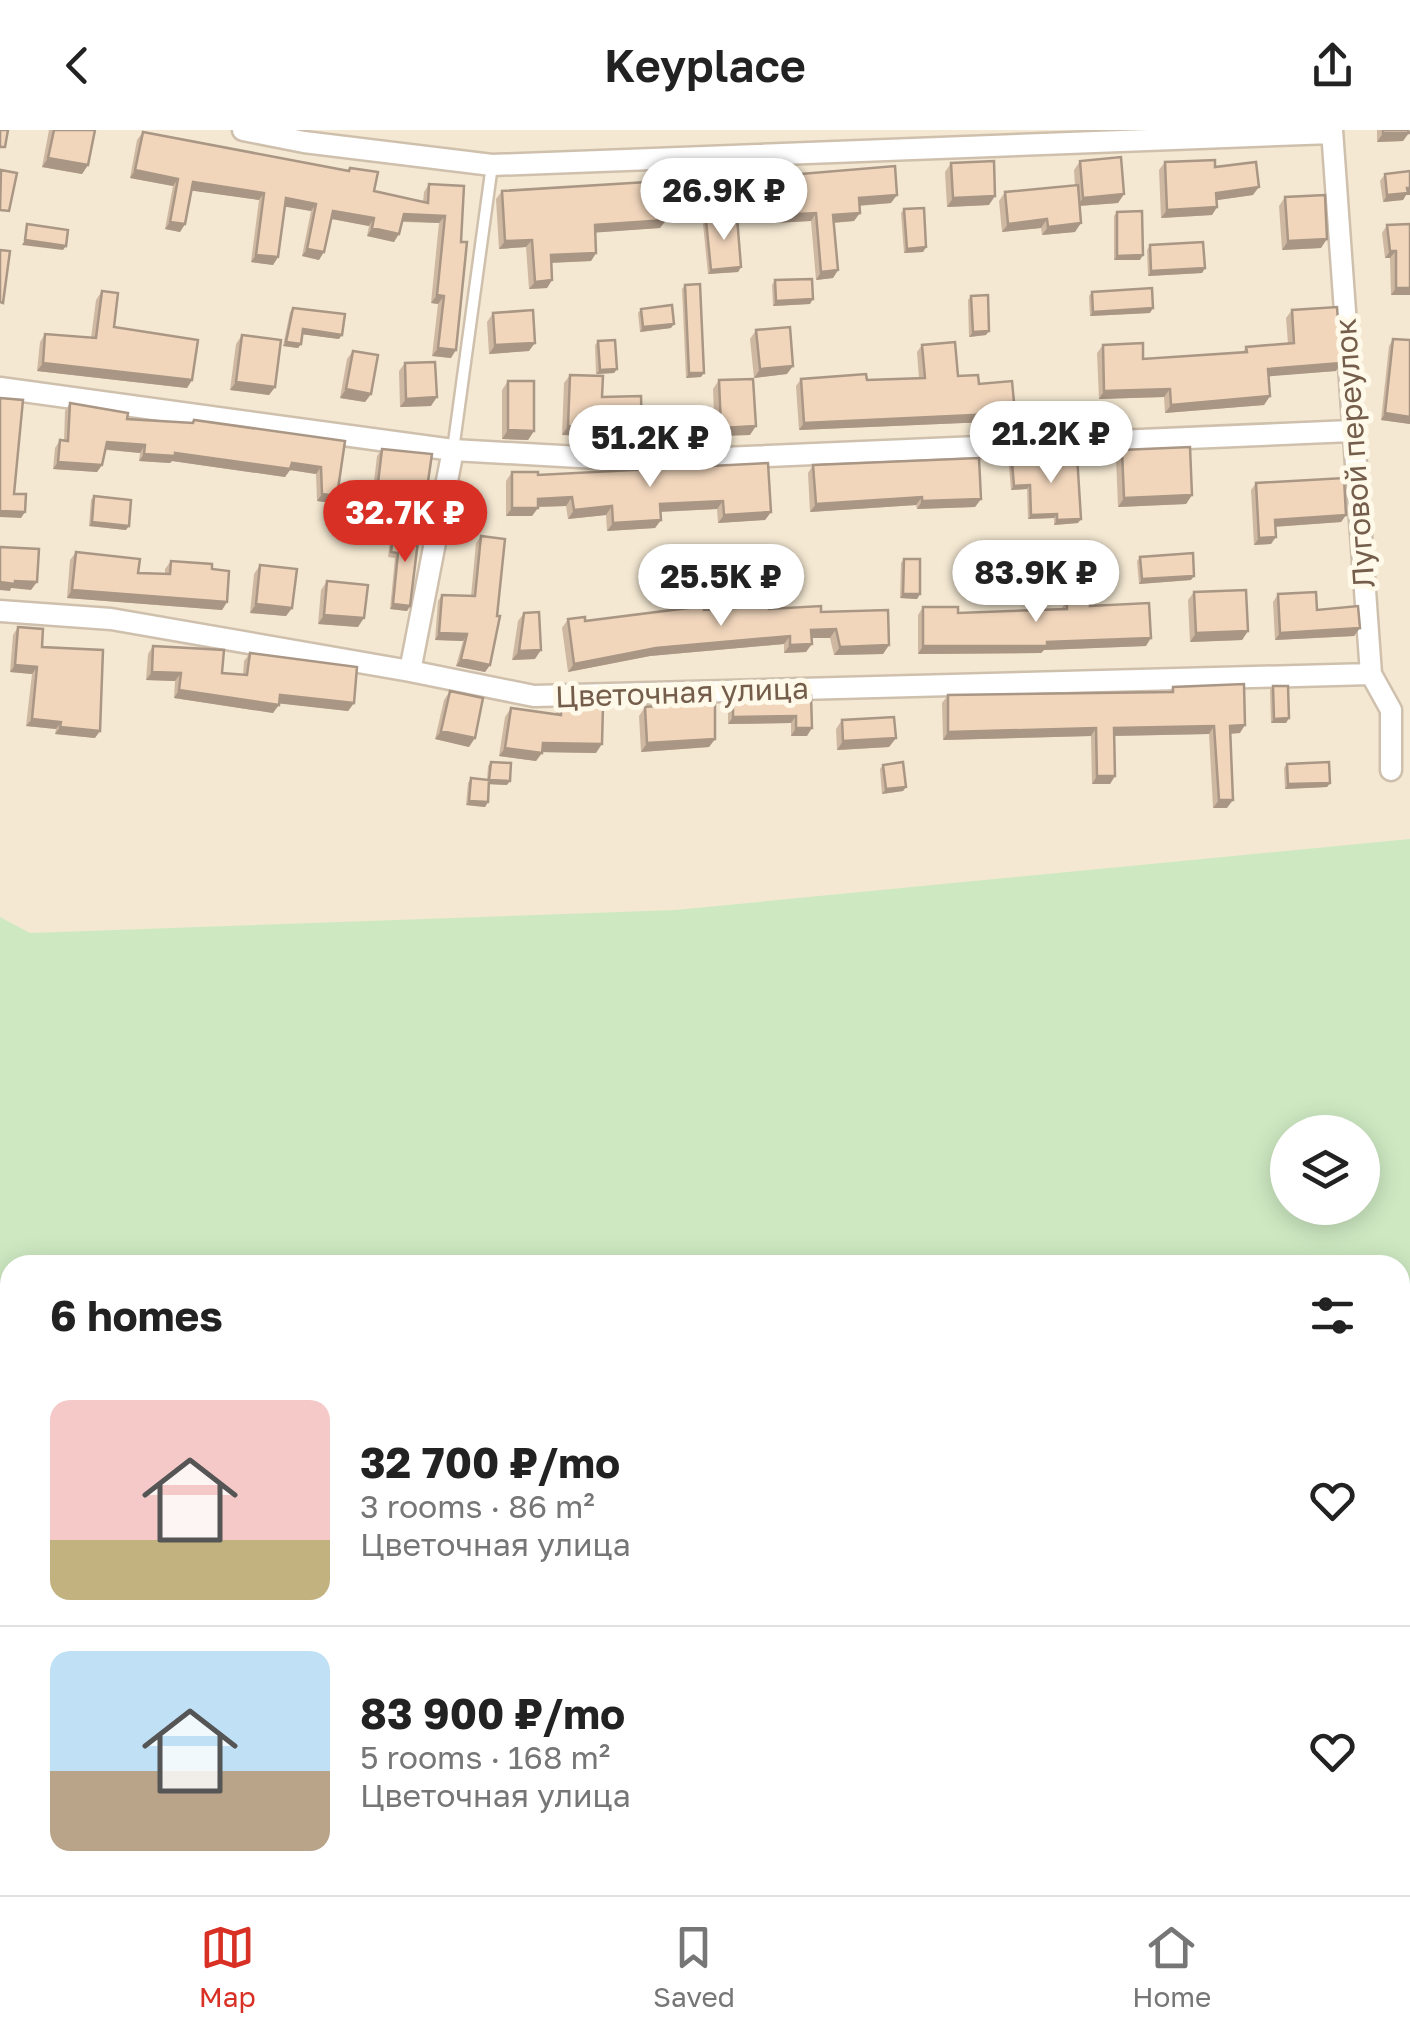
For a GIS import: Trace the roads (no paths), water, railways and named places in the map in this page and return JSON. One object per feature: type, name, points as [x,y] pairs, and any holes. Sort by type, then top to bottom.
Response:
[{"type":"street","points":[[244,130],[304,142],[492,165],[1332,132]]},
{"type":"street","name":"Луговой переулок","points":[[1332,132],[1371,674],[1390,710],[1391,770]]},
{"type":"street","points":[[0,388],[453,450],[651,460],[1352,431]]},
{"type":"street","points":[[410,671],[453,450]]},
{"type":"street","name":"Цветочная улица","points":[[0,611],[111,619],[534,696],[1371,674]]},
{"type":"lane","points":[[453,450],[492,165]]}]
